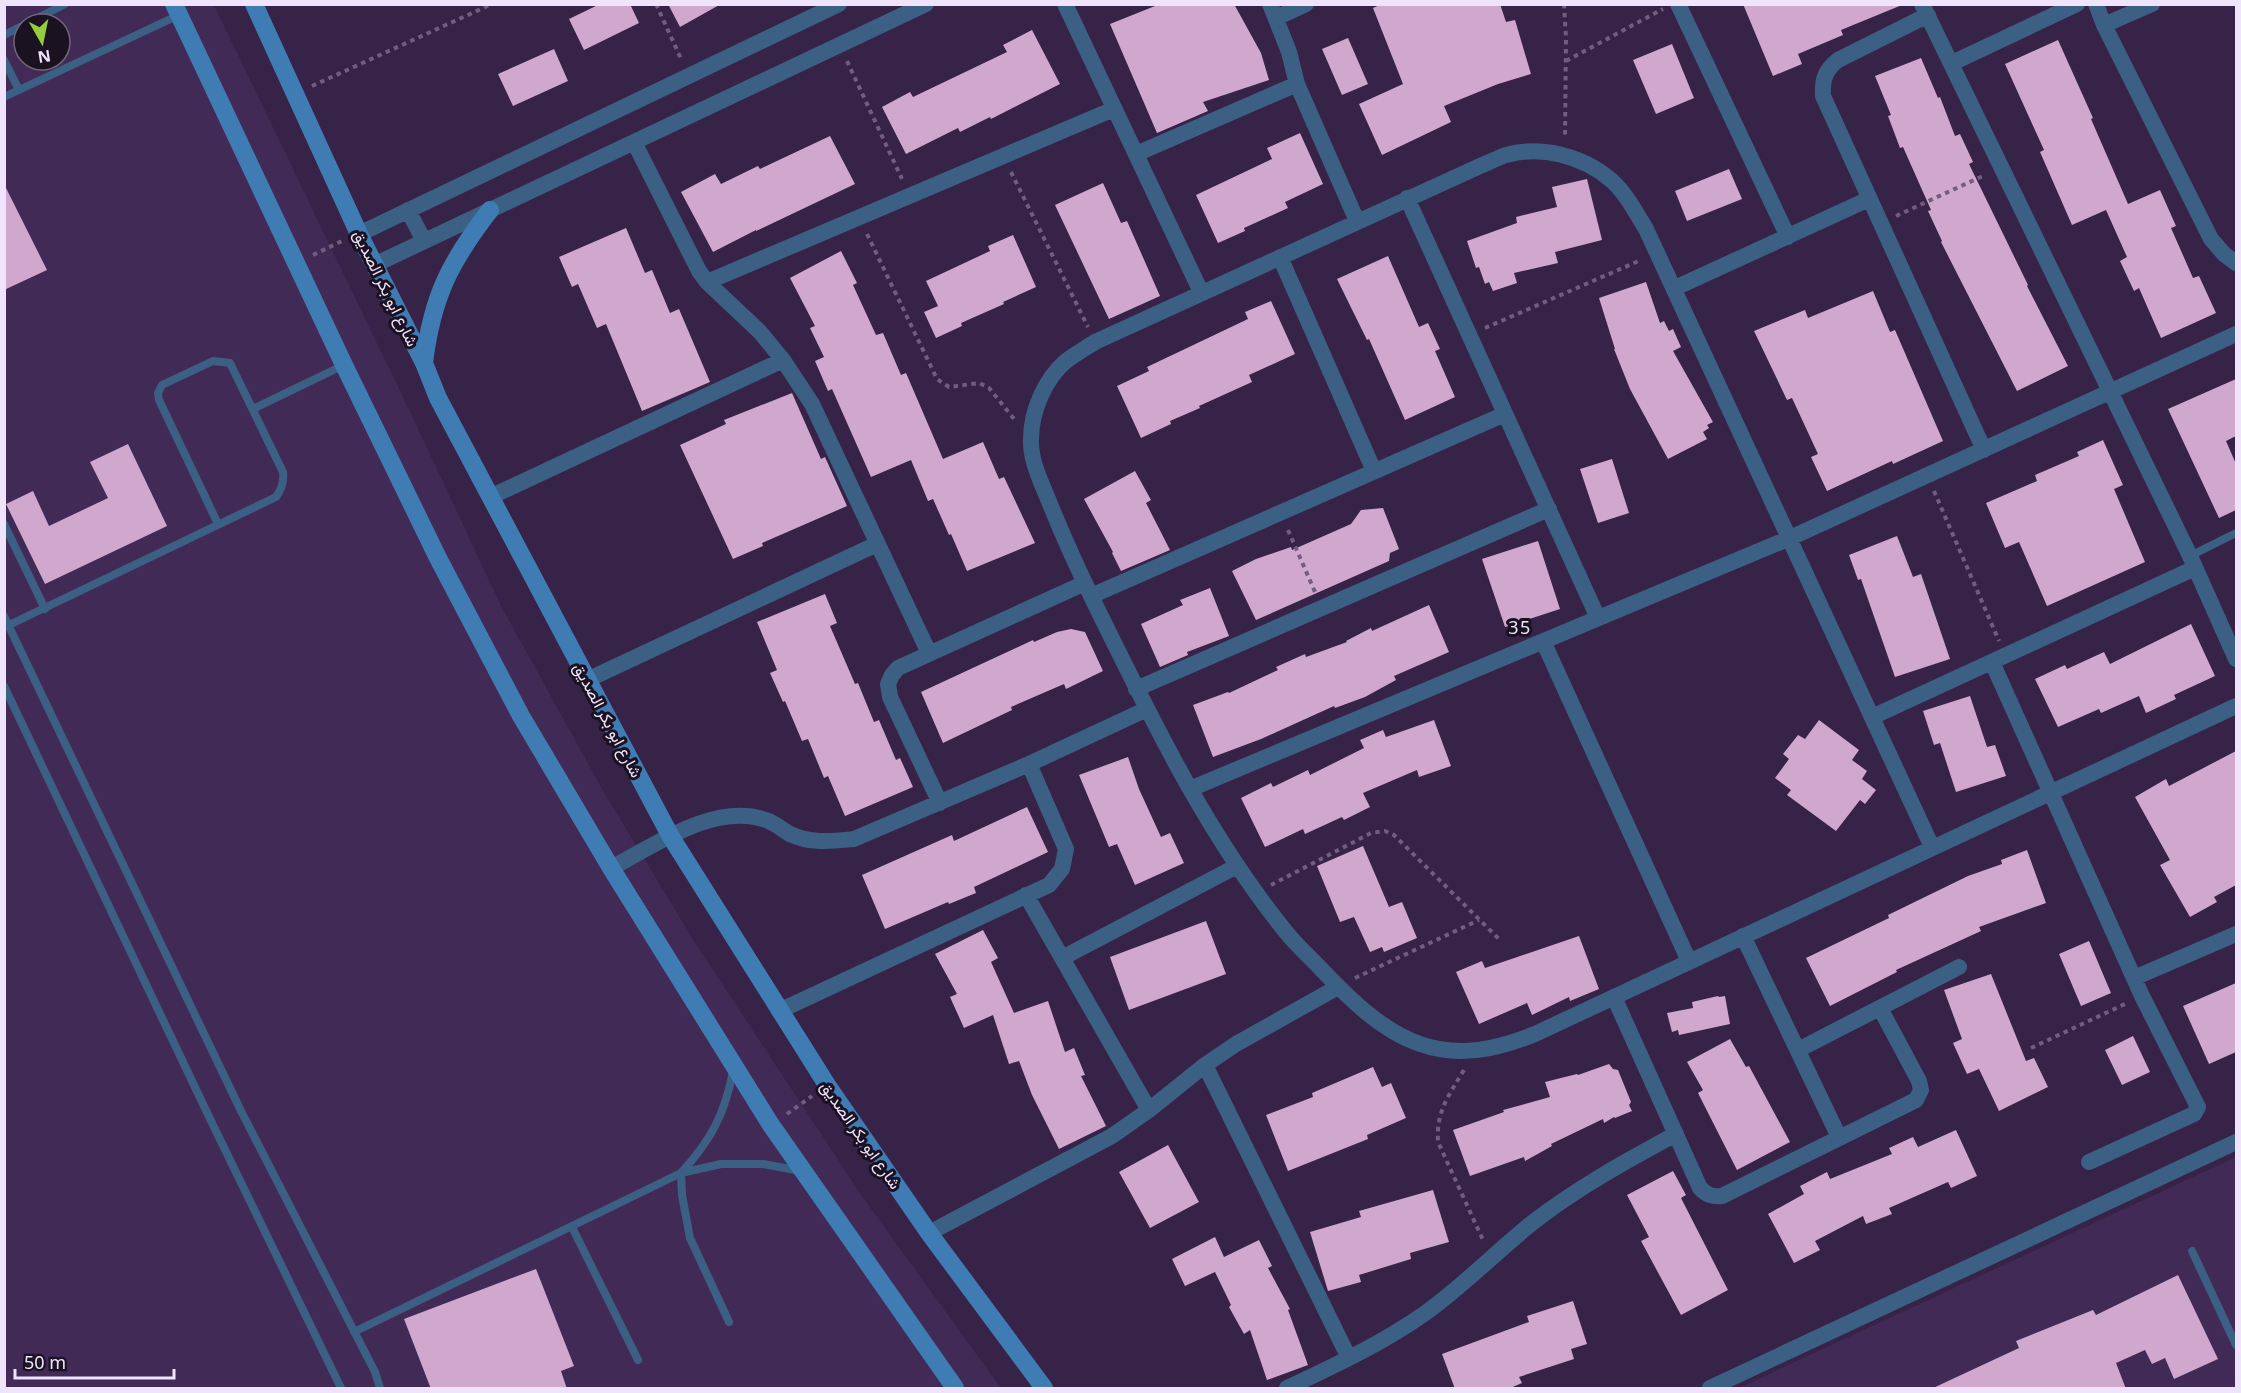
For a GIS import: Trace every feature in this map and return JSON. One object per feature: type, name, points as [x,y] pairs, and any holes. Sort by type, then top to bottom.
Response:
[{"type":"main road","name":"شارع ابو بكر الصديق","points":[[254,4],[359,234],[424,363],[438,398],[671,837],[827,1085],[929,1233],[1044,1389]]},
{"type":"main road","points":[[176,10],[438,558],[515,706],[611,868],[771,1125],[955,1389]]},
{"type":"main road","points":[[424,363],[428,329],[437,297],[451,266],[489,210]]},
{"type":"street","points":[[359,234],[839,4]]},
{"type":"street","points":[[374,265],[926,4]]},
{"type":"street","points":[[1065,4],[1202,292]]},
{"type":"street","points":[[1306,4],[1273,11],[1289,52],[1297,84],[1357,221]]},
{"type":"street","points":[[1678,4],[1788,237]]},
{"type":"street","points":[[1952,63],[2077,4]]},
{"type":"street","points":[[2096,4],[2104,25],[2211,239],[2224,254],[2236,263]]},
{"type":"street","points":[[2104,25],[2152,4]]},
{"type":"street","points":[[1984,450],[1823,96],[1824,76],[1838,60],[1925,10],[2192,562],[2236,659]]},
{"type":"street","points":[[1136,154],[1297,84]]},
{"type":"street","points":[[707,282],[1114,109]]},
{"type":"street","points":[[634,142],[699,271],[707,282],[760,332],[783,360],[812,404],[929,653]]},
{"type":"street","points":[[1932,847],[1658,253],[1631,204],[1612,181],[1590,165],[1565,155],[1536,151],[1507,155],[1407,198],[1095,342],[1065,362],[1044,390],[1033,415],[1031,440],[1034,464],[1088,590],[1136,689],[1190,789],[1237,866],[1288,934],[1338,987],[1371,1016],[1420,1044],[1447,1051],[1474,1052],[1504,1046],[1535,1034],[2236,706]]},
{"type":"street","points":[[1407,198],[1598,618]]},
{"type":"street","points":[[1675,288],[1869,199]]},
{"type":"street","points":[[408,210],[424,241]]},
{"type":"street","points":[[1280,257],[1374,471]]},
{"type":"street","points":[[1190,789],[1790,538],[2236,334]]},
{"type":"street","points":[[490,497],[783,360]]},
{"type":"street","points":[[940,803],[890,698],[888,684],[898,668],[929,653],[1280,513],[1505,414]]},
{"type":"street","points":[[1136,689],[1549,509]]},
{"type":"street","points":[[587,680],[877,544]]},
{"type":"street","points":[[1872,717],[1998,659],[2192,562]]},
{"type":"street","points":[[1543,641],[1689,961]]},
{"type":"street","points":[[1998,659],[2050,792],[2142,996],[2198,1107],[2194,1114],[2089,1162]]},
{"type":"street","points":[[611,868],[701,822],[733,815],[766,820],[793,836],[823,842],[854,839],[1029,764],[1147,709]]},
{"type":"street","points":[[779,1011],[1048,885],[1062,869],[1066,849],[1029,764]]},
{"type":"street","points":[[1062,958],[1237,866]]},
{"type":"street","points":[[1026,895],[1149,1110]]},
{"type":"street","points":[[2134,978],[2236,934]]},
{"type":"street","points":[[1743,936],[1839,1137]]},
{"type":"street","points":[[1798,1050],[1959,967]]},
{"type":"street","points":[[929,1233],[1112,1136],[1236,1044],[1338,987]]},
{"type":"street","points":[[1614,997],[1700,1188],[1716,1197],[1916,1100],[1921,1090],[1919,1081],[1880,1008]]},
{"type":"street","points":[[1205,1065],[1349,1358]]},
{"type":"street","points":[[1287,1389],[1388,1338],[1459,1287],[1534,1222],[1627,1160],[1676,1134]]},
{"type":"street","points":[[1710,1389],[2236,1142]]},
{"type":"lane","points":[[50,12],[65,4]]},
{"type":"lane","points":[[4,97],[176,10]]},
{"type":"lane","points":[[4,60],[19,90]]},
{"type":"lane","points":[[9,625],[276,497],[284,481],[283,472],[230,363],[213,361],[162,386],[158,393],[159,400],[218,524]]},
{"type":"lane","points":[[253,409],[344,365]]},
{"type":"lane","points":[[4,524],[45,609]]},
{"type":"lane","points":[[2192,562],[2236,533]]},
{"type":"lane","points":[[4,616],[241,1110],[375,1372],[380,1389]]},
{"type":"lane","points":[[4,686],[340,1389]]},
{"type":"lane","points":[[729,1322],[690,1238],[682,1195],[681,1173],[702,1151],[718,1125],[729,1096],[734,1066]]},
{"type":"lane","points":[[354,1332],[681,1173],[721,1164],[763,1164],[803,1172]]},
{"type":"lane","points":[[572,1227],[638,1360]]},
{"type":"lane","points":[[2192,1251],[2236,1345]]},
{"type":"path","points":[[295,94],[492,4]]},
{"type":"path","points":[[656,4],[689,76]]},
{"type":"path","points":[[1564,4],[1565,155]]},
{"type":"path","points":[[1566,61],[1671,4]]},
{"type":"path","points":[[840,46],[909,195]]},
{"type":"path","points":[[1003,156],[1095,342]]},
{"type":"path","points":[[1880,223],[2002,168]]},
{"type":"path","points":[[859,217],[937,379],[948,387],[979,383],[989,388],[1031,440]]},
{"type":"path","points":[[296,262],[359,234]]},
{"type":"path","points":[[1469,335],[1658,253]]},
{"type":"path","points":[[1928,476],[1998,659]]},
{"type":"path","points":[[1280,513],[1323,608]]},
{"type":"path","points":[[1256,893],[1371,833],[1385,831],[1394,835],[1501,941]]},
{"type":"path","points":[[1338,987],[1479,920]]},
{"type":"path","points":[[2031,1048],[2142,996]]},
{"type":"path","points":[[1474,1052],[1442,1108],[1437,1125],[1438,1142],[1491,1257]]},
{"type":"path","points":[[771,1125],[827,1085]]},
{"type":"shaded area","points":[[5,5],[214,5],[502,608],[605,794],[697,946],[864,1199],[1001,1388],[5,1388]]},
{"type":"shaded area","points":[[2236,1157],[2236,1388],[1739,1388]]},
{"type":"building","points":[[600,4],[630,4],[639,23],[584,50],[569,19]]},
{"type":"building","points":[[668,4],[721,4],[680,27]]},
{"type":"building","points":[[1160,4],[1234,4],[1261,53],[1269,80],[1203,102],[1208,111],[1157,133],[1110,24]]},
{"type":"building","points":[[1382,4],[1500,4],[1506,22],[1515,20],[1531,74],[1498,84],[1444,106],[1451,122],[1382,155],[1359,104],[1403,84],[1373,8]]},
{"type":"building","points":[[1743,4],[1902,5],[1841,30],[1843,35],[1798,54],[1802,64],[1773,76]]},
{"type":"building","points":[[1032,30],[1060,84],[991,119],[990,117],[960,132],[958,128],[906,154],[882,107],[910,92],[913,97],[1007,52],[1003,45]]},
{"type":"building","points":[[1348,38],[1368,84],[1342,95],[1322,49]]},
{"type":"building","points":[[2058,40],[2128,204],[2160,190],[2176,226],[2171,228],[2193,278],[2199,276],[2216,313],[2161,338],[2139,288],[2134,291],[2120,261],[2127,257],[2106,210],[2072,225],[2040,152],[2044,150],[2005,64]]},
{"type":"building","points":[[1672,44],[1694,98],[1656,114],[1633,60]]},
{"type":"building","points":[[554,49],[568,81],[513,106],[498,74]]},
{"type":"building","points":[[1921,58],[1938,98],[1940,97],[1955,136],[1960,134],[1973,162],[1969,164],[2068,366],[2017,391],[1941,242],[1928,211],[1931,210],[1903,147],[1900,148],[1888,116],[1891,115],[1875,76]]},
{"type":"building","points":[[1300,133],[1323,184],[1285,202],[1288,208],[1218,243],[1196,195],[1272,159],[1267,148]]},
{"type":"building","points":[[830,136],[855,184],[713,252],[681,192],[715,174],[721,184],[758,166],[760,169]]},
{"type":"building","points":[[1729,169],[1742,199],[1687,221],[1675,191]]},
{"type":"building","points":[[1587,179],[1602,240],[1555,252],[1558,263],[1514,273],[1517,283],[1493,291],[1489,282],[1485,284],[1479,267],[1476,268],[1467,241],[1517,223],[1516,217],[1557,207],[1552,187]]},
{"type":"building","points":[[1103,183],[1121,223],[1127,221],[1160,296],[1109,319],[1055,205]]},
{"type":"building","points":[[4,184],[47,270],[4,290]]},
{"type":"building","points":[[626,228],[645,273],[652,270],[670,313],[679,309],[710,382],[642,411],[606,324],[597,328],[578,284],[572,287],[559,257]]},
{"type":"building","points":[[1013,235],[1036,287],[961,323],[962,326],[936,338],[924,312],[938,306],[926,281],[990,251],[988,246]]},
{"type":"building","points":[[841,251],[857,283],[853,285],[876,335],[883,333],[901,375],[906,373],[943,459],[983,442],[999,479],[1004,477],[1035,543],[967,571],[933,499],[928,501],[911,460],[871,477],[832,389],[828,391],[815,361],[824,357],[810,328],[815,326],[790,278]]},
{"type":"building","points":[[1388,256],[1419,327],[1428,323],[1440,349],[1435,351],[1455,397],[1405,420],[1369,339],[1367,340],[1337,279]]},
{"type":"building","points":[[1646,282],[1660,323],[1664,321],[1669,331],[1673,329],[1681,347],[1673,351],[1713,422],[1707,425],[1709,428],[1703,432],[1707,439],[1668,459],[1630,389],[1614,349],[1599,298]]},
{"type":"building","points":[[1873,291],[1890,332],[1895,330],[1943,441],[1893,464],[1892,461],[1827,491],[1811,457],[1818,454],[1792,398],[1787,400],[1754,331],[1805,310],[1808,318]]},
{"type":"building","points":[[1271,301],[1295,354],[1249,375],[1252,382],[1199,406],[1200,408],[1170,421],[1171,424],[1141,438],[1117,386],[1149,371],[1147,367],[1248,319],[1245,312]]},
{"type":"building","points":[[2236,379],[2236,436],[2226,441],[2236,464],[2236,510],[2219,518],[2168,409]]},
{"type":"building","points":[[792,393],[821,459],[825,457],[847,506],[762,543],[763,546],[733,559],[680,445],[726,424],[724,420]]},
{"type":"building","points":[[2103,440],[2123,485],[2114,489],[2145,562],[2047,606],[2019,542],[2005,548],[1986,503],[2037,481],[2035,475],[2079,456],[2077,452]]},
{"type":"building","points":[[128,444],[167,526],[45,584],[6,504],[33,491],[49,526],[108,498],[90,462]]},
{"type":"building","points":[[1612,459],[1629,513],[1598,523],[1580,469]]},
{"type":"building","points":[[1135,471],[1151,500],[1146,503],[1170,550],[1121,571],[1084,499]]},
{"type":"building","points":[[1383,508],[1399,549],[1390,553],[1389,561],[1256,620],[1232,571],[1256,559],[1291,547],[1292,550],[1351,524],[1361,510]]},
{"type":"building","points":[[1897,536],[1913,577],[1921,574],[1950,659],[1895,677],[1861,579],[1858,580],[1849,555]]},
{"type":"building","points":[[1538,541],[1560,609],[1505,627],[1482,559]]},
{"type":"building","points":[[1210,588],[1229,636],[1187,652],[1188,655],[1160,667],[1141,624],[1183,605],[1180,600]]},
{"type":"building","points":[[825,594],[837,623],[830,626],[855,684],[858,683],[874,722],[879,720],[896,760],[900,758],[913,787],[845,816],[828,776],[824,778],[808,739],[802,741],[785,701],[783,702],[770,673],[777,670],[757,622]]},
{"type":"building","points":[[1429,605],[1449,652],[1394,676],[1396,680],[1365,697],[1335,708],[1334,706],[1261,739],[1213,757],[1193,705],[1229,693],[1278,670],[1276,667],[1305,654],[1306,657],[1347,642],[1371,628],[1372,631]]},
{"type":"building","points":[[2191,624],[2215,676],[2174,695],[2176,699],[2146,713],[2139,696],[2101,713],[2099,709],[2058,727],[2035,679],[2065,665],[2067,669],[2104,652],[2110,664]]},
{"type":"building","points":[[1071,629],[1085,632],[1103,671],[1066,689],[1064,684],[1011,707],[1012,710],[943,743],[921,692],[1033,640],[1034,642],[1057,632]]},
{"type":"building","points":[[1970,696],[1987,747],[1995,745],[2006,776],[1956,792],[1940,743],[1934,745],[1923,711]]},
{"type":"building","points":[[1434,720],[1451,766],[1419,777],[1417,770],[1363,793],[1370,807],[1344,820],[1342,817],[1305,834],[1303,829],[1265,847],[1241,798],[1271,783],[1273,787],[1308,770],[1310,775],[1364,748],[1360,740],[1383,730],[1386,737]]},
{"type":"building","points":[[1819,720],[1859,750],[1852,760],[1867,771],[1862,779],[1876,790],[1865,804],[1860,800],[1836,831],[1787,795],[1791,790],[1775,778],[1789,759],[1783,754],[1798,735],[1805,739]]},
{"type":"building","points":[[2236,751],[2236,885],[2214,897],[2217,902],[2190,917],[2160,865],[2170,860],[2135,797],[2166,779],[2169,786]]},
{"type":"building","points":[[1128,757],[1139,789],[1161,837],[1170,833],[1184,863],[1135,885],[1117,844],[1109,847],[1079,775]]},
{"type":"building","points":[[1027,807],[1048,852],[974,887],[976,893],[949,904],[948,902],[885,929],[862,875],[952,835],[954,841]]},
{"type":"building","points":[[1363,846],[1389,907],[1402,902],[1417,938],[1384,952],[1382,947],[1370,952],[1354,917],[1340,922],[1317,866]]},
{"type":"building","points":[[2027,850],[2046,903],[1979,927],[1981,931],[1896,970],[1897,972],[1830,1006],[1806,958],[1889,918],[1888,915],[1968,876],[2002,864],[2001,860]]},
{"type":"building","points":[[1206,921],[1226,974],[1129,1010],[1110,957]]},
{"type":"building","points":[[983,930],[998,958],[991,962],[1014,1013],[1048,1001],[1065,1052],[1074,1048],[1085,1075],[1081,1076],[1106,1126],[1059,1149],[1032,1095],[1019,1061],[1009,1064],[993,1015],[964,1028],[950,997],[957,994],[935,954]]},
{"type":"building","points":[[1579,936],[1599,989],[1570,1001],[1569,997],[1532,1015],[1527,1003],[1479,1024],[1456,972],[1482,961],[1485,968]]},
{"type":"building","points":[[2089,941],[2111,993],[2081,1006],[2059,954]]},
{"type":"building","points":[[1991,974],[2026,1061],[2034,1058],[2048,1087],[1999,1111],[1979,1069],[1967,1074],[1953,1043],[1962,1039],[1944,990]]},
{"type":"building","points":[[2236,983],[2236,1052],[2209,1064],[2183,1006]]},
{"type":"building","points":[[1725,996],[1730,1024],[1679,1035],[1678,1030],[1672,1032],[1667,1013],[1693,1008],[1692,1002]]},
{"type":"building","points":[[2133,1036],[2150,1072],[2122,1085],[2105,1050]]},
{"type":"building","points":[[1730,1039],[1746,1067],[1749,1066],[1790,1142],[1737,1170],[1698,1093],[1703,1090],[1687,1062]]},
{"type":"building","points":[[1609,1064],[1613,1069],[1618,1070],[1631,1102],[1629,1105],[1632,1111],[1604,1123],[1603,1119],[1551,1144],[1552,1146],[1525,1161],[1524,1157],[1470,1176],[1453,1130],[1504,1112],[1503,1110],[1550,1097],[1545,1082],[1578,1075]]},
{"type":"building","points":[[1373,1067],[1382,1087],[1391,1083],[1406,1118],[1367,1135],[1368,1139],[1288,1171],[1266,1115],[1313,1097],[1312,1093]]},
{"type":"building","points":[[1956,1130],[1977,1176],[1951,1188],[1948,1182],[1889,1208],[1892,1214],[1866,1224],[1863,1216],[1815,1241],[1820,1250],[1794,1263],[1768,1214],[1804,1194],[1800,1186],[1827,1172],[1830,1179],[1892,1154],[1889,1148],[1913,1137],[1918,1147]]},
{"type":"building","points":[[1168,1145],[1199,1202],[1150,1228],[1119,1172]]},
{"type":"building","points":[[1673,1171],[1686,1195],[1681,1198],[1728,1290],[1681,1315],[1641,1241],[1649,1237],[1627,1195]]},
{"type":"building","points":[[1433,1190],[1449,1242],[1410,1253],[1411,1259],[1359,1275],[1361,1282],[1328,1291],[1310,1232],[1361,1217],[1359,1211]]},
{"type":"building","points":[[1215,1237],[1224,1257],[1259,1240],[1272,1266],[1268,1268],[1290,1309],[1288,1310],[1308,1365],[1267,1380],[1250,1330],[1244,1334],[1229,1307],[1231,1305],[1215,1272],[1185,1286],[1172,1259]]},
{"type":"building","points":[[536,1269],[574,1366],[561,1371],[567,1389],[431,1389],[404,1319]]},
{"type":"building","points":[[2178,1275],[2218,1359],[2174,1379],[2165,1358],[2152,1364],[2145,1350],[2116,1363],[2126,1389],[1931,1389],[2019,1348],[2016,1341],[2093,1310],[2096,1315]]},
{"type":"building","points":[[1573,1301],[1587,1344],[1571,1349],[1574,1359],[1519,1377],[1522,1383],[1508,1389],[1455,1389],[1442,1354],[1529,1322],[1527,1316]]},
{"type":"district","name":"35","points":[[1520,627]]}]
